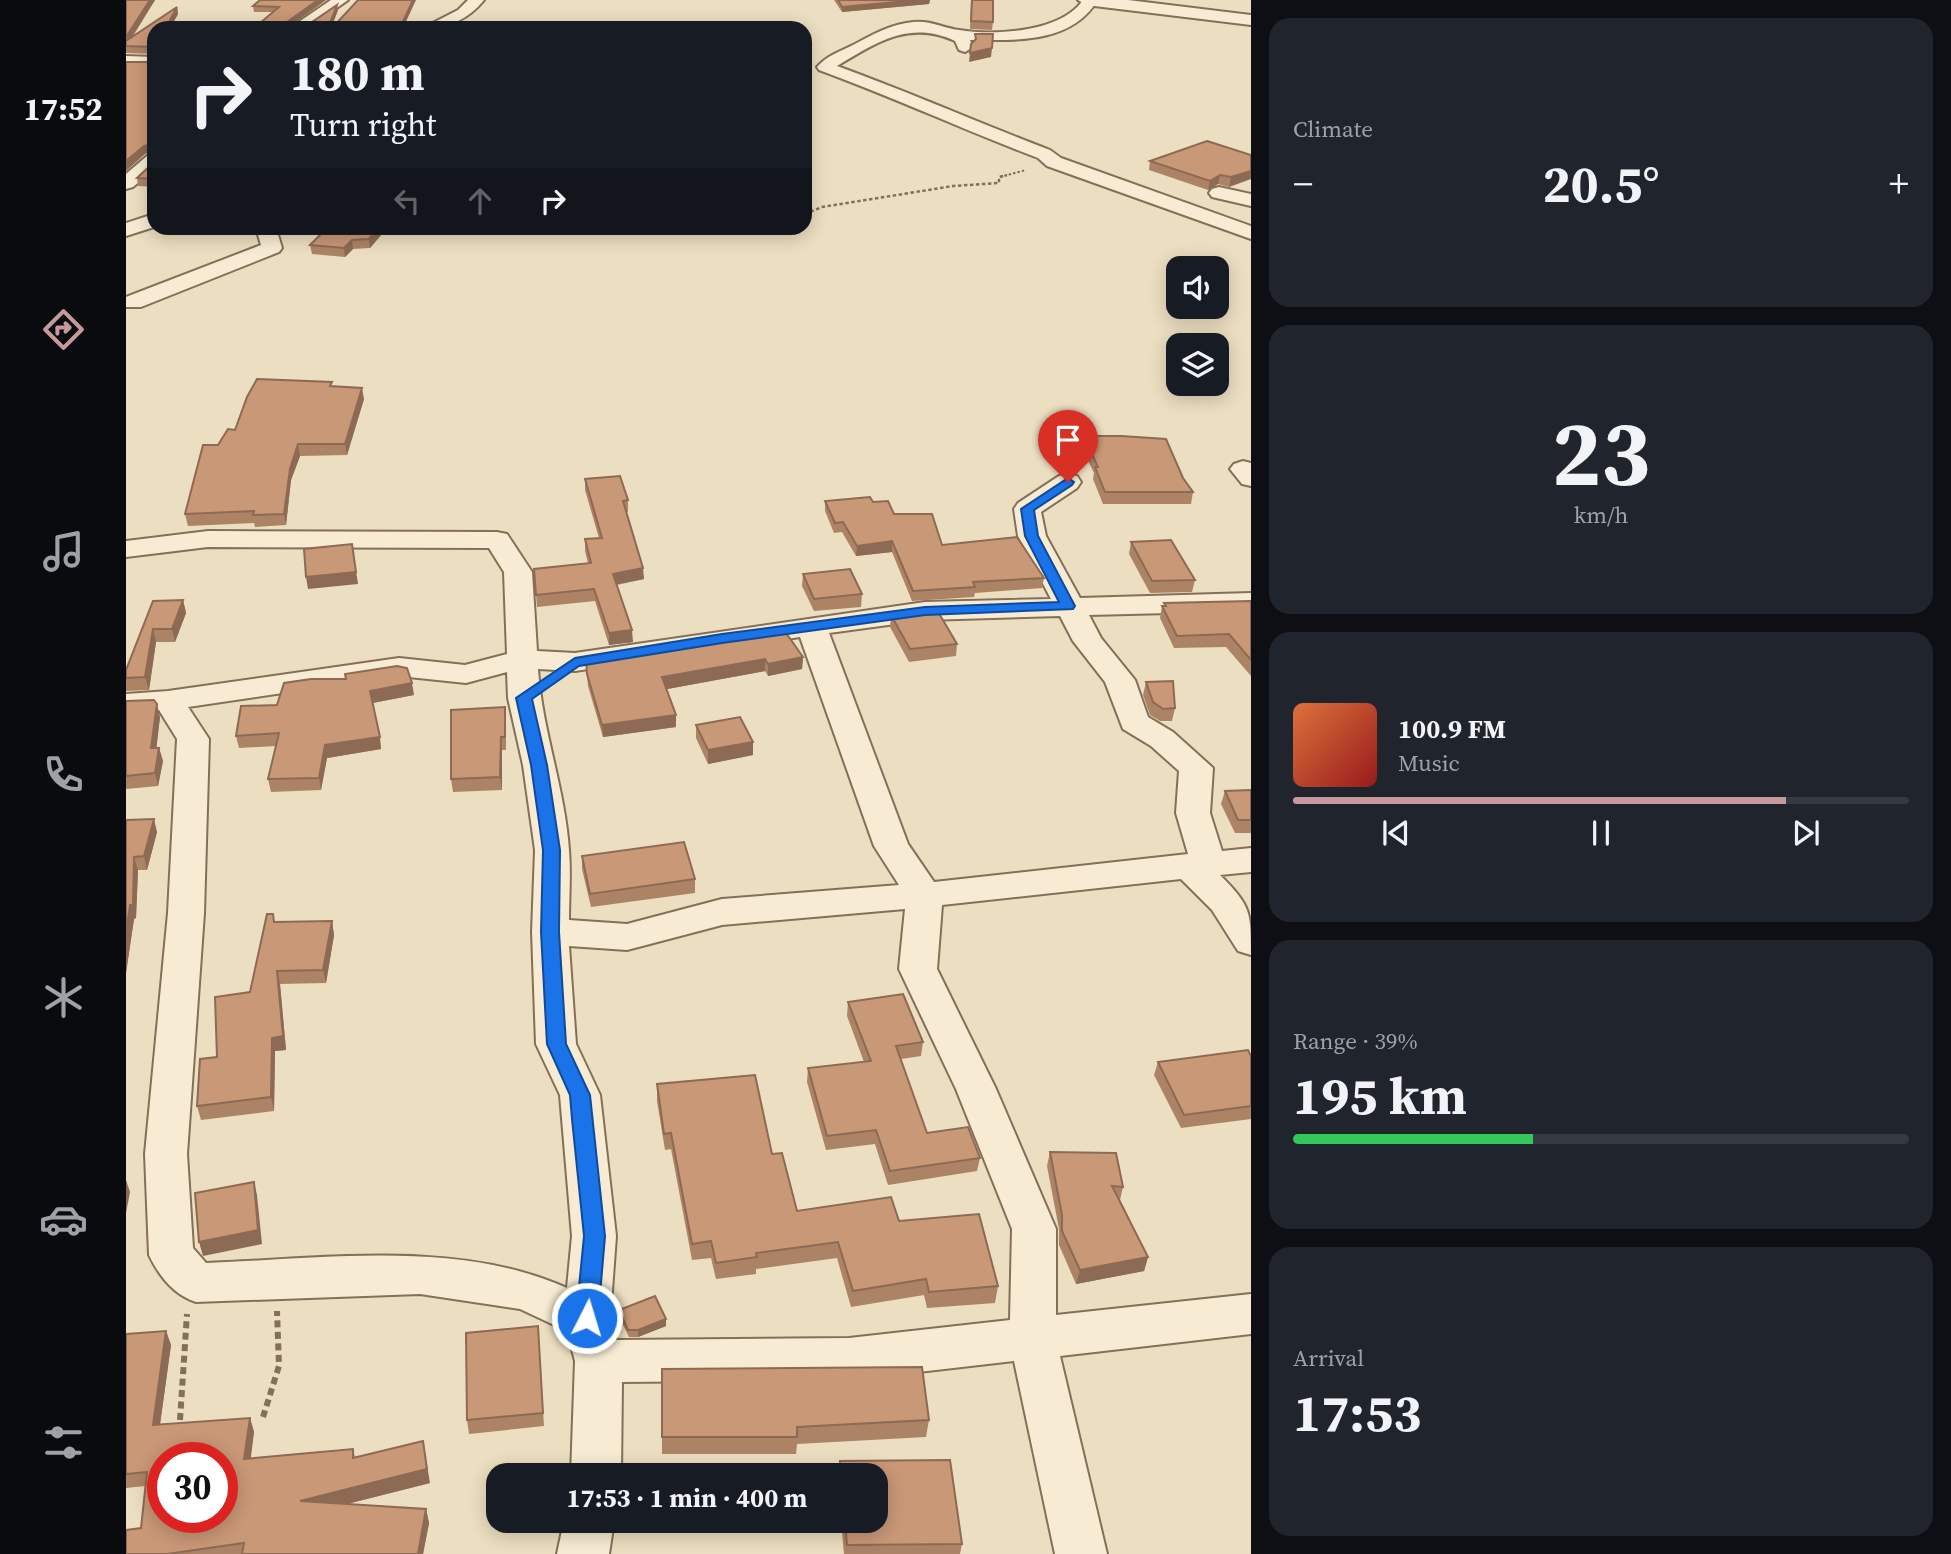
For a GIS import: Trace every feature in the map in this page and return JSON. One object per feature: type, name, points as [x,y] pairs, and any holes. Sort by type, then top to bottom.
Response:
[{"type":"street","points":[[309,21],[341,0]]},
{"type":"street","points":[[446,21],[463,13],[477,0]]},
{"type":"street","points":[[1251,20],[1088,0],[1084,15],[1053,29],[961,41],[919,18],[880,34],[825,67],[902,94],[934,111],[1044,154],[1054,162],[1251,233]]},
{"type":"street","points":[[126,61],[147,62]]},
{"type":"street","points":[[126,183],[147,166]]},
{"type":"street","points":[[1219,193],[1251,200]]},
{"type":"street","points":[[126,211],[147,210]]},
{"type":"street","points":[[126,230],[147,222]]},
{"type":"street","points":[[134,302],[272,248],[268,235]]},
{"type":"street","points":[[1068,482],[1027,509],[1032,536],[1088,641],[1121,680],[1134,722],[1163,739],[1196,768],[1193,813],[1198,864],[1226,901],[1251,942]]},
{"type":"street","points":[[126,549],[208,539],[497,540],[518,572],[524,698],[539,765],[552,850],[550,932],[556,1044],[580,1095],[594,1236],[596,1463]]},
{"type":"street","points":[[126,703],[168,700],[399,667],[466,674],[522,659],[575,662],[925,611],[1251,602]]},
{"type":"street","points":[[811,626],[891,846],[925,895],[918,969],[976,1089],[1034,1229],[1033,1340],[1082,1554]]},
{"type":"street","points":[[524,698],[575,662]]},
{"type":"street","points":[[168,700],[193,738],[186,901],[166,1154],[171,1255],[196,1283],[420,1275],[525,1290],[593,1339],[849,1359],[1251,1314]]},
{"type":"street","points":[[550,932],[627,937],[722,912],[925,895],[1251,860]]},
{"type":"street","points":[[583,1554],[587,1533]]},
{"type":"path","points":[[812,211],[822,207],[953,186],[999,183],[999,177],[1054,162]]},
{"type":"path","points":[[263,1417],[279,1366],[275,1279]]},
{"type":"path","points":[[180,1420],[186,1320],[196,1283]]},
{"type":"building","points":[[126,0],[150,0],[126,37]]},
{"type":"building","points":[[260,0],[318,0],[288,21],[262,21],[279,7],[253,6]]},
{"type":"building","points":[[358,0],[413,0],[403,21],[338,21]]},
{"type":"building","points":[[838,0],[918,0],[842,7]]},
{"type":"building","points":[[972,0],[993,0],[993,22],[971,21]]},
{"type":"building","points":[[337,5],[331,21],[313,21]]},
{"type":"building","points":[[177,7],[170,21],[156,21]]},
{"type":"building","points":[[147,27],[147,47],[126,46],[126,41]]},
{"type":"building","points":[[975,34],[993,34],[992,48],[970,53],[971,44],[976,39]]},
{"type":"building","points":[[126,62],[147,62],[147,145],[126,161]]},
{"type":"building","points":[[1207,141],[1251,155],[1251,171],[1231,177],[1220,175],[1210,181],[1150,161]]},
{"type":"building","points":[[147,169],[147,179],[137,178]]},
{"type":"building","points":[[320,235],[372,235],[369,239],[352,240],[344,248],[310,245]]},
{"type":"building","points":[[257,379],[332,382],[330,386],[362,388],[345,444],[298,444],[290,469],[284,514],[253,515],[254,511],[185,514],[203,445],[218,445],[228,429],[235,430]]},
{"type":"building","points":[[1084,436],[1166,439],[1183,478],[1193,492],[1105,492],[1095,467],[1098,467]]},
{"type":"building","points":[[620,476],[628,500],[623,501],[643,568],[613,574],[632,630],[609,633],[594,589],[536,595],[534,569],[591,563],[585,539],[602,538],[585,479]]},
{"type":"building","points":[[870,497],[873,502],[888,501],[894,514],[932,514],[942,545],[1017,537],[1044,578],[973,582],[975,587],[913,591],[892,541],[857,546],[843,522],[835,523],[825,501]]},
{"type":"building","points":[[1171,540],[1195,580],[1152,581],[1131,542]]},
{"type":"building","points":[[352,544],[356,572],[306,577],[304,549]]},
{"type":"building","points":[[850,569],[862,594],[814,599],[803,574]]},
{"type":"building","points":[[183,600],[172,629],[153,629],[145,677],[126,678],[126,670],[153,601]]},
{"type":"building","points":[[1251,601],[1251,660],[1229,634],[1177,636],[1162,606],[1166,606],[1164,603]]},
{"type":"building","points":[[937,610],[957,644],[910,649],[891,615]]},
{"type":"building","points":[[784,630],[803,657],[768,664],[765,659],[662,677],[676,715],[602,725],[587,674],[586,660],[661,648],[693,647],[691,644]]},
{"type":"building","points":[[397,666],[407,668],[412,683],[370,691],[380,737],[325,745],[319,778],[268,779],[279,733],[236,736],[241,706],[277,705],[284,683],[311,679],[346,679],[345,674]]},
{"type":"building","points":[[1173,681],[1175,708],[1163,709],[1153,702],[1146,682]]},
{"type":"building","points":[[154,700],[157,704],[151,748],[159,748],[155,773],[126,776],[126,701]]},
{"type":"building","points":[[505,707],[505,737],[501,737],[500,777],[451,779],[451,710]]},
{"type":"building","points":[[740,717],[753,742],[708,750],[696,725]]},
{"type":"building","points":[[1251,790],[1251,820],[1238,820],[1225,791]]},
{"type":"building","points":[[154,819],[144,856],[134,857],[133,905],[130,905],[126,933],[126,820]]},
{"type":"building","points":[[684,842],[695,879],[590,894],[582,856]]},
{"type":"building","points":[[267,914],[273,914],[274,922],[332,921],[323,970],[277,971],[283,1036],[272,1038],[271,1097],[197,1106],[200,1059],[217,1057],[215,997],[250,992]]},
{"type":"building","points":[[903,994],[923,1042],[896,1046],[927,1133],[968,1127],[980,1158],[890,1171],[876,1130],[827,1136],[808,1068],[871,1061],[848,1002]]},
{"type":"building","points":[[1248,1050],[1251,1056],[1251,1106],[1184,1115],[1158,1062]]},
{"type":"building","points":[[755,1075],[772,1154],[782,1153],[797,1211],[891,1197],[899,1221],[979,1214],[998,1286],[929,1292],[926,1279],[853,1291],[838,1242],[756,1253],[757,1257],[716,1263],[711,1241],[692,1244],[671,1133],[664,1134],[657,1084]]},
{"type":"building","points":[[1050,1152],[1116,1153],[1123,1187],[1112,1186],[1148,1257],[1080,1270],[1062,1231],[1062,1215]]},
{"type":"building","points":[[254,1182],[258,1230],[199,1242],[195,1193]]},
{"type":"building","points":[[655,1296],[666,1319],[638,1330],[628,1330],[619,1310]]},
{"type":"building","points":[[538,1326],[543,1413],[467,1420],[466,1333]]},
{"type":"building","points":[[166,1331],[153,1425],[250,1418],[244,1459],[353,1449],[353,1458],[423,1441],[427,1469],[300,1501],[426,1509],[418,1554],[242,1554],[244,1543],[167,1554],[126,1554],[126,1530],[141,1528],[147,1472],[126,1474],[126,1334]]},
{"type":"building","points":[[922,1367],[929,1420],[797,1427],[797,1437],[662,1437],[662,1369]]},
{"type":"building","points":[[950,1460],[962,1544],[847,1545],[846,1533],[888,1533],[888,1463],[840,1461]]},
{"type":"route","points":[[587,1318],[594,1236],[580,1095],[556,1044],[550,932],[552,850],[539,765],[524,698],[575,662],[925,611],[1068,606],[1032,536],[1027,509],[1068,482]]}]
